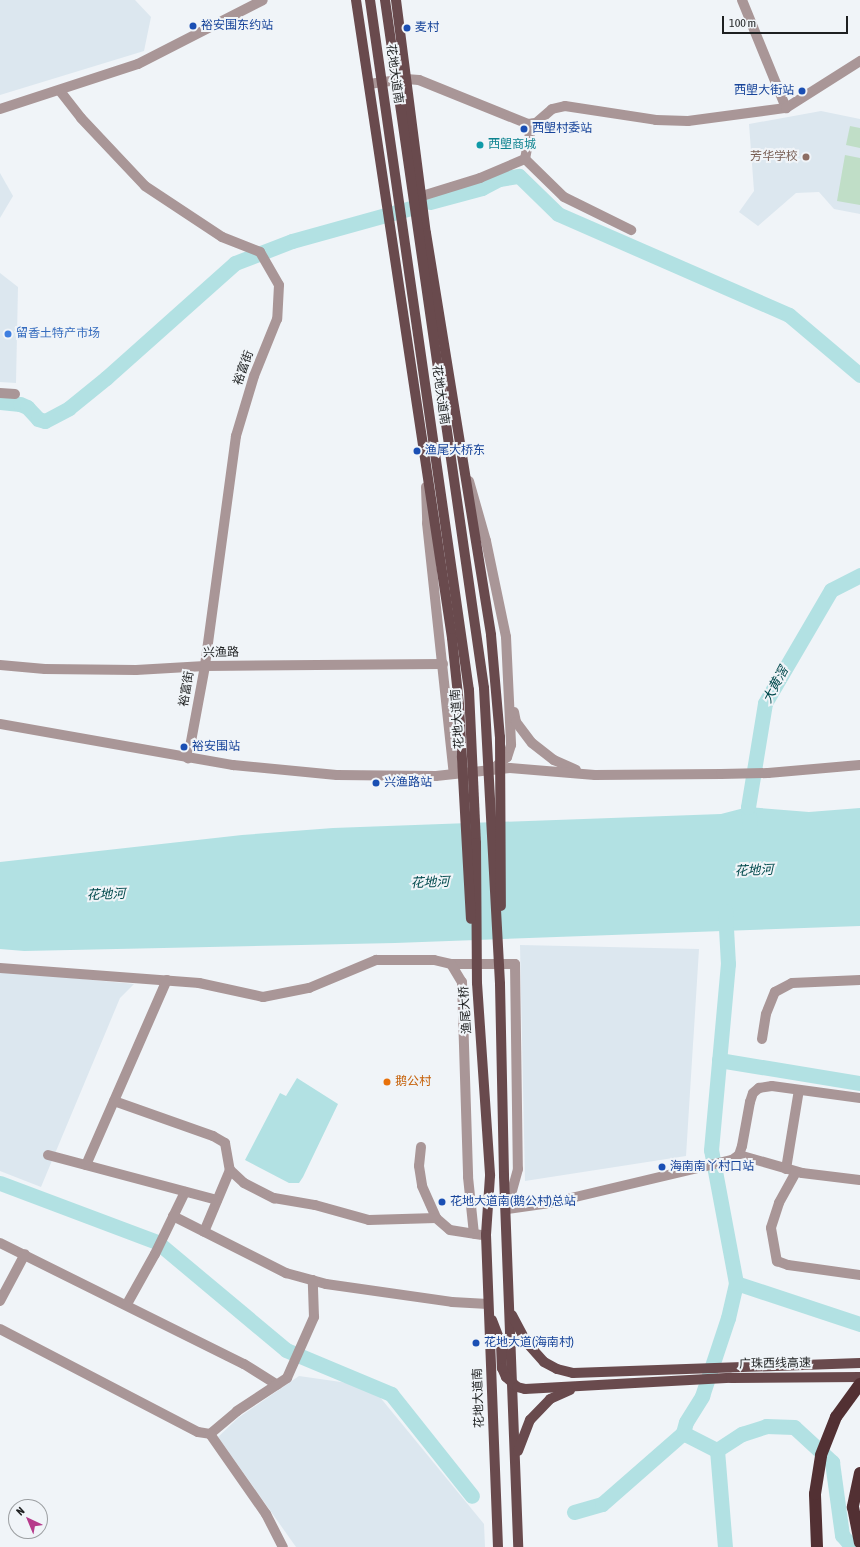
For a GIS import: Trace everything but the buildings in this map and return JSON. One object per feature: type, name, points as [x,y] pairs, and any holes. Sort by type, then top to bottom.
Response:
[{"type":"highway","points":[[817,1547],[815,1501],[821,1455],[836,1417],[860,1384]]},
{"type":"highway","points":[[860,1473],[853,1507],[860,1542]]},
{"type":"main road","name":"花地大道南","points":[[356,0],[426,472]]},
{"type":"main road","name":"花地大道南","points":[[370,0],[470,690],[476,843]]},
{"type":"main road","name":"花地大道南","points":[[385,0],[484,688],[490,842],[500,984]]},
{"type":"main road","name":"花地大道南","points":[[396,0],[422,196],[463,466]]},
{"type":"main road","points":[[463,466],[491,635],[501,762],[500,984],[504,1176],[507,1209],[518,1547]]},
{"type":"main road","points":[[426,472],[452,638],[459,705],[465,844],[477,983]]},
{"type":"main road","name":"渔尾大桥","points":[[476,843],[477,983],[490,1176]]},
{"type":"main road","name":"花地大道南","points":[[490,1176],[486,1235],[498,1547]]},
{"type":"main road","points":[[488,1307],[497,1320],[510,1311]]},
{"type":"main road","points":[[488,1307],[501,1343],[502,1368],[506,1377],[513,1384],[525,1389],[586,1386]]},
{"type":"main road","name":"广珠西线高速","points":[[510,1311],[528,1344],[544,1362],[557,1369],[587,1373],[692,1367],[860,1363]]},
{"type":"main road","name":"广珠西线高速","points":[[586,1386],[730,1378],[860,1377]]},
{"type":"main road","points":[[515,1464],[519,1443],[530,1420],[558,1394],[586,1386]]},
{"type":"street","points":[[0,109],[60,91],[151,58],[262,0]]},
{"type":"street","points":[[742,0],[786,108]]},
{"type":"street","points":[[369,84],[406,79],[436,86],[532,124],[540,121],[552,109],[560,106],[670,121],[786,108],[860,61]]},
{"type":"street","name":"裕富街","points":[[60,91],[81,118],[145,186],[222,237],[260,252],[279,284],[278,319],[254,376],[236,436],[205,666],[188,758]]},
{"type":"street","points":[[525,159],[532,124]]},
{"type":"street","points":[[422,196],[480,178],[525,159]]},
{"type":"street","points":[[525,159],[564,197],[631,230]]},
{"type":"street","points":[[0,393],[15,394]]},
{"type":"street","name":"花地大道南","points":[[463,466],[478,509],[494,576],[506,637],[510,700],[510,751],[502,762],[493,768]]},
{"type":"street","name":"花地大道南","points":[[426,472],[427,523],[454,774]]},
{"type":"street","name":"兴渔路","points":[[0,665],[45,669],[136,670],[205,666],[443,664]]},
{"type":"street","points":[[510,700],[516,722],[532,743],[565,766],[595,775]]},
{"type":"street","points":[[0,724],[188,758],[308,773],[389,776],[454,774],[493,768],[595,775],[721,774],[768,773],[860,765]]},
{"type":"street","points":[[0,968],[199,983],[263,996],[309,988],[376,960],[434,960],[451,964],[515,964],[518,1169],[507,1209],[550,1203],[695,1169],[735,1157],[796,1172],[860,1180]]},
{"type":"street","points":[[451,964],[462,982],[468,1178],[474,1234]]},
{"type":"street","points":[[86,1165],[166,980]]},
{"type":"street","points":[[762,1039],[766,1014],[775,992],[792,983],[860,980]]},
{"type":"street","points":[[735,1157],[753,1093],[759,1088],[772,1086],[860,1098]]},
{"type":"street","points":[[786,1169],[799,1090]]},
{"type":"street","points":[[114,1101],[213,1136],[225,1143],[230,1170],[204,1232]]},
{"type":"street","points":[[421,1147],[419,1166],[422,1186],[436,1218],[450,1230],[486,1235]]},
{"type":"street","points":[[48,1155],[217,1200]]},
{"type":"street","points":[[230,1170],[244,1182],[274,1198],[315,1204],[369,1220],[436,1218]]},
{"type":"street","points":[[796,1172],[779,1203],[771,1228],[777,1261],[788,1265],[860,1275]]},
{"type":"street","points":[[127,1304],[155,1254],[185,1192]]},
{"type":"street","points":[[173,1216],[286,1273],[313,1280],[488,1307]]},
{"type":"street","points":[[0,1242],[127,1304],[244,1364],[277,1385]]},
{"type":"street","points":[[0,1301],[25,1254]]},
{"type":"street","points":[[210,1434],[237,1411],[287,1378],[293,1360],[302,1345],[314,1317],[313,1280]]},
{"type":"street","points":[[0,1330],[198,1432],[210,1434],[266,1514],[283,1547]]},
{"type":"shaded area","points":[[0,0],[135,0],[151,17],[144,51],[0,95]]},
{"type":"shaded area","name":"芳华学校","points":[[821,111],[860,119],[860,214],[834,209],[819,192],[796,193],[758,226],[739,212],[754,191],[749,124]]},
{"type":"shaded area","points":[[0,173],[13,196],[0,218]]},
{"type":"shaded area","name":"留香土特产市场","points":[[0,273],[18,287],[16,383],[0,382]]},
{"type":"shaded area","points":[[520,945],[699,949],[686,1156],[525,1181]]},
{"type":"shaded area","points":[[0,971],[134,984],[120,998],[41,1187],[0,1171]]},
{"type":"shaded area","points":[[299,1376],[355,1384],[379,1396],[484,1524],[485,1547],[296,1547],[218,1437],[238,1418]]},
{"type":"green space","points":[[850,126],[860,128],[860,148],[846,145]]},
{"type":"green space","points":[[845,155],[860,158],[860,205],[837,201]]},
{"type":"water","name":"花地河","points":[[748,807],[809,812],[860,808],[860,926],[395,943],[24,951],[0,949],[0,862],[242,835],[333,828],[721,814]]},
{"type":"water","points":[[297,1078],[338,1104],[303,1177],[299,1183],[289,1183],[245,1160],[280,1093],[286,1096]]},
{"type":"waterway","points":[[430,202],[482,188],[499,179],[519,176],[558,214],[789,315],[860,375]]},
{"type":"waterway","points":[[0,402],[20,404],[27,407],[38,419],[45,421],[69,408],[106,378],[235,263],[292,241],[415,207]]},
{"type":"waterway","name":"大黄滘","points":[[750,826],[748,807],[765,703],[831,590],[860,575]]},
{"type":"waterway","points":[[574,1512],[602,1504],[683,1433],[686,1422],[702,1396],[728,1318],[736,1283],[711,1150],[728,964],[725,911]]},
{"type":"waterway","points":[[719,1060],[860,1083]]},
{"type":"waterway","points":[[0,1183],[157,1242],[286,1350],[391,1394],[472,1496]]},
{"type":"waterway","points":[[736,1283],[860,1324]]},
{"type":"waterway","points":[[683,1433],[717,1450],[742,1434],[766,1426],[794,1427],[832,1462],[842,1535],[852,1547]]},
{"type":"waterway","points":[[717,1450],[725,1547]]},
{"type":"place","name":"裕安围东约站","points":[[193,26]]},
{"type":"place","name":"麦村","points":[[407,28]]},
{"type":"place","name":"西塱大街站","points":[[802,91]]},
{"type":"place","name":"西塱村委站","points":[[524,129]]},
{"type":"place","name":"西塱商城","points":[[480,145]]},
{"type":"place","name":"芳华学校","points":[[806,157]]},
{"type":"place","name":"留香土特产市场","points":[[8,334]]},
{"type":"place","name":"渔尾大桥东","points":[[417,451]]},
{"type":"place","name":"裕安围站","points":[[184,747]]},
{"type":"place","name":"兴渔路站","points":[[376,783]]},
{"type":"place","name":"鹅公村","points":[[387,1082]]},
{"type":"place","name":"海南南丫村口站","points":[[662,1167]]},
{"type":"place","name":"花地大道南(鹅公村)总站","points":[[442,1202]]},
{"type":"place","name":"花地大道(海南村)","points":[[476,1343]]}]
